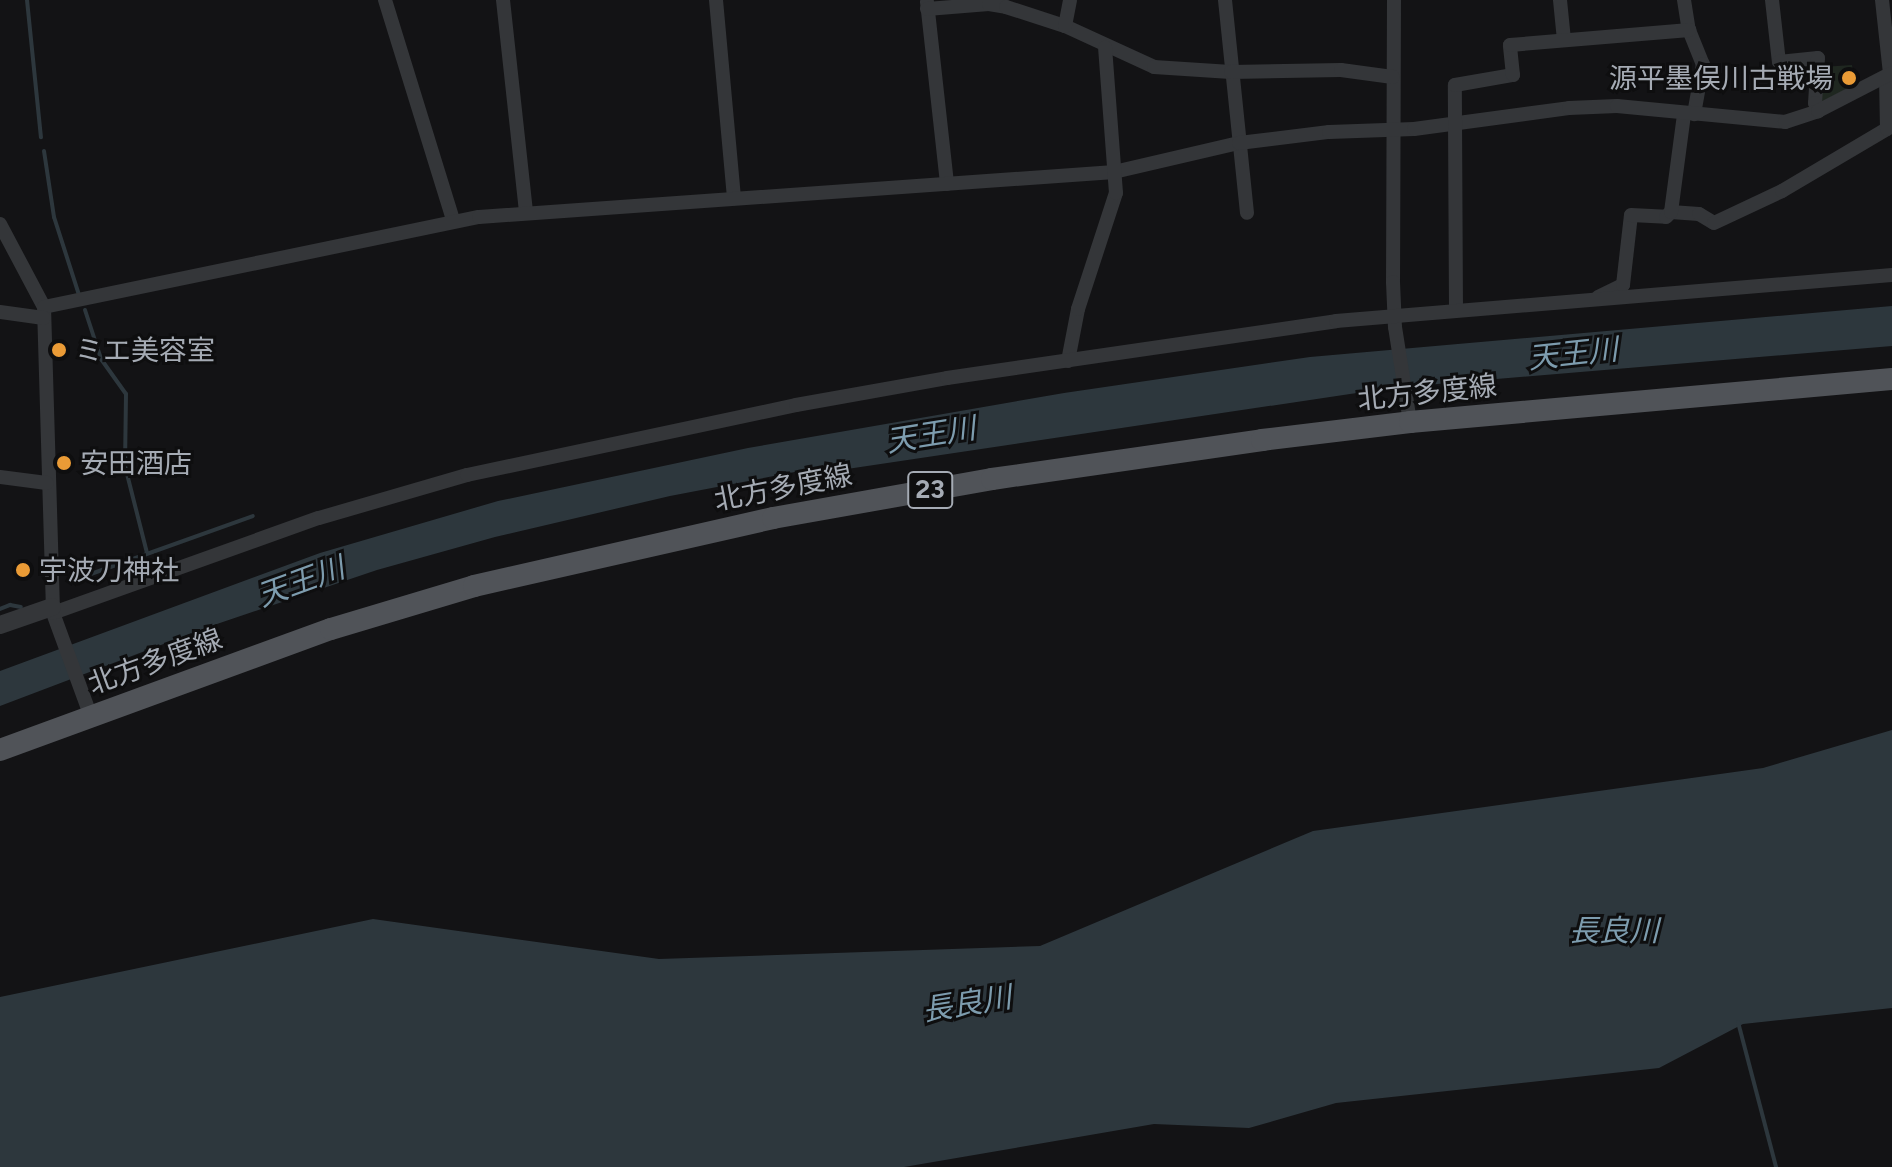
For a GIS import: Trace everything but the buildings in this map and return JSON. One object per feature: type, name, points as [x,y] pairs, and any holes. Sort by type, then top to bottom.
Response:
[{"type":"main road","name":"北方多度線","points":[[0,750],[88,707],[331,629],[474,586],[698,535],[992,479],[1408,414],[1892,379]]},
{"type":"street","points":[[385,0],[453,220]]},
{"type":"street","points":[[503,0],[526,213]]},
{"type":"street","points":[[716,0],[734,198]]},
{"type":"street","points":[[1065,26],[1070,0]]},
{"type":"street","points":[[1225,0],[1247,213]]},
{"type":"street","points":[[1394,0],[1395,321],[1408,414]]},
{"type":"street","points":[[1560,0],[1564,40]]},
{"type":"street","points":[[1592,303],[1623,285],[1631,215],[1666,217],[1671,212],[1689,114],[1703,64],[1689,30],[1684,0]]},
{"type":"street","points":[[1772,0],[1779,62],[1818,58],[1815,103],[1818,111]]},
{"type":"street","points":[[1671,212],[1699,214],[1714,223],[1782,191],[1887,129],[1889,74],[1882,0]]},
{"type":"street","points":[[947,184],[927,5],[989,4],[1065,26],[1154,67],[1231,72],[1341,70],[1393,77]]},
{"type":"street","points":[[1456,310],[1455,85],[1513,75],[1510,45],[1689,30]]},
{"type":"street","points":[[1068,361],[1078,309],[1116,193],[1105,47]]},
{"type":"street","points":[[0,312],[44,312],[453,220],[1114,172],[1239,143],[1329,132],[1395,130],[1569,108],[1617,106],[1785,122],[1818,111],[1889,74]]},
{"type":"street","points":[[0,224],[44,312],[47,483],[55,615],[88,707]]},
{"type":"street","points":[[0,625],[55,615],[319,518],[467,475],[796,405],[1173,344],[1395,321],[1456,310],[1592,303],[1892,275]]},
{"type":"street","points":[[0,477],[47,483]]},
{"type":"shaded area","points":[[1852,65],[1855,85],[1821,102],[1822,67]]},
{"type":"water","name":"天王川","points":[[1892,306],[1892,346],[1390,388],[827,472],[805,470],[670,496],[495,537],[377,570],[211,626],[0,706],[0,671],[320,553],[498,501],[748,448],[1064,393],[1310,357]]},
{"type":"water","name":"長良川","points":[[1892,730],[1892,1008],[1743,1024],[1659,1068],[1336,1103],[1249,1128],[1154,1124],[904,1167],[0,1167],[0,997],[373,919],[659,959],[1040,946],[1313,831],[1763,768]]},
{"type":"waterway","points":[[27,0],[41,137]]},
{"type":"waterway","points":[[44,151],[54,217],[79,295]]},
{"type":"waterway","points":[[85,310],[101,359],[126,394],[125,466],[147,553]]},
{"type":"waterway","points":[[88,575],[253,516]]},
{"type":"waterway","points":[[0,609],[10,605],[21,607]]},
{"type":"waterway","points":[[1738,1022],[1776,1167]]},
{"type":"place","name":"源平墨俣川古戦場","points":[[1849,78]]},
{"type":"place","name":"ミエ美容室","points":[[59,350]]},
{"type":"place","name":"安田酒店","points":[[64,463]]},
{"type":"place","name":"宇波刀神社","points":[[23,570]]}]
